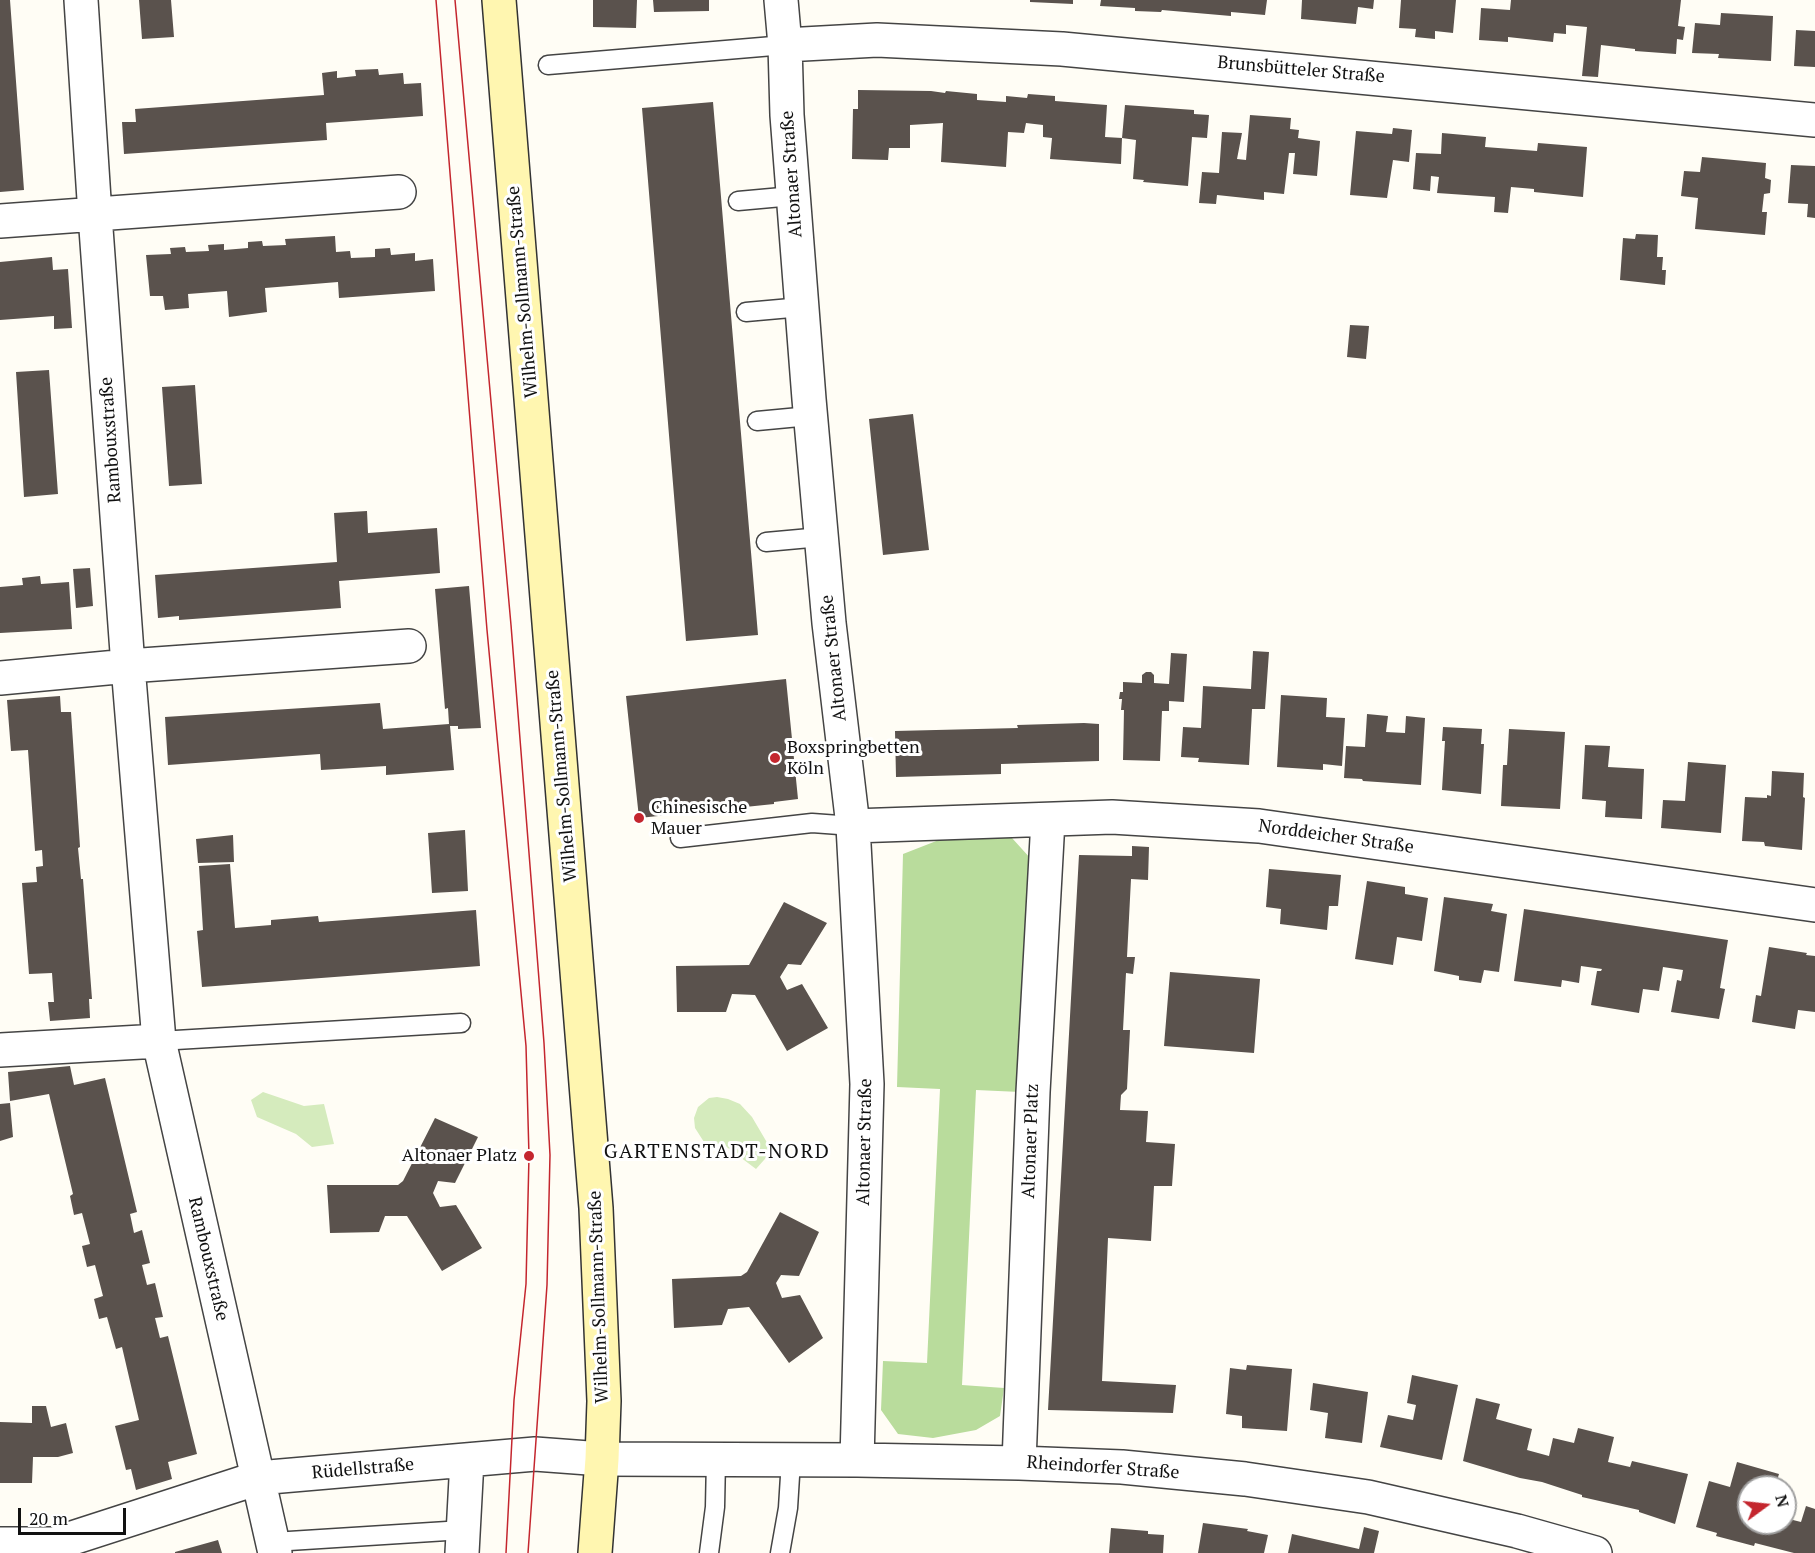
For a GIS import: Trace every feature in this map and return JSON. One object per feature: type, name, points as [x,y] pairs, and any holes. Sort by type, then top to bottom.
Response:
[{"type":"street","name":"Rambouxstraße","points":[[81,0],[128,666],[159,1041],[258,1478]]},
{"type":"street","name":"Wilhelm-Sollmann-Straße","points":[[499,0],[596,1208],[604,1383],[602,1459],[595,1553]]},
{"type":"street","name":"Altonaer Straße","points":[[782,0],[787,115],[810,416],[829,623],[853,826],[867,1084],[857,1460]]},
{"type":"street","name":"Brunsbütteler Straße","points":[[785,45],[877,40],[1062,49],[1815,120]]},
{"type":"street","points":[[0,221],[399,192]]},
{"type":"street","points":[[0,678],[128,666],[409,646]]},
{"type":"street","name":"Norddeicher Straße","points":[[853,826],[1112,817],[1259,826],[1815,905]]},
{"type":"street","name":"Altonaer Platz","points":[[1019,1463],[1033,1092],[1048,820]]},
{"type":"street","points":[[0,1050],[159,1041]]},
{"type":"street","name":"Rüdellstraße","points":[[0,1544],[55,1549],[258,1478],[535,1454],[602,1459]]},
{"type":"street","name":"Rheindorfer Straße","points":[[602,1459],[857,1460],[1122,1467],[1245,1479],[1368,1497],[1516,1531],[1595,1553]]},
{"type":"street","points":[[462,1541],[467,1460]]},
{"type":"street","points":[[258,1478],[274,1547]]},
{"type":"lane","points":[[548,65],[785,45]]},
{"type":"lane","points":[[738,201],[793,196]]},
{"type":"lane","points":[[746,312],[802,307]]},
{"type":"lane","points":[[757,422],[810,416]]},
{"type":"lane","points":[[766,542],[822,537]]},
{"type":"lane","points":[[680,838],[812,824],[853,826]]},
{"type":"lane","points":[[159,1041],[461,1023]]},
{"type":"lane","points":[[710,1553],[715,1507],[716,1459]]},
{"type":"lane","points":[[780,1553],[788,1508],[790,1460]]},
{"type":"lane","points":[[274,1547],[462,1541]]},
{"type":"green space","points":[[944,838],[1012,838],[1031,859],[1020,1092],[976,1090],[962,1385],[1004,1388],[1000,1416],[976,1430],[933,1438],[898,1434],[881,1410],[883,1361],[927,1363],[940,1089],[897,1087],[903,854]]},
{"type":"green space","points":[[263,1092],[304,1106],[324,1104],[334,1144],[312,1147],[296,1134],[257,1117],[251,1100]]},
{"type":"green space","points":[[717,1097],[740,1104],[752,1117],[772,1151],[756,1169],[724,1145],[704,1142],[695,1128],[694,1118],[698,1107],[709,1098]]},
{"type":"building","points":[[0,0],[10,0],[24,190],[0,192]]},
{"type":"building","points":[[139,0],[171,0],[174,37],[142,39]]},
{"type":"building","points":[[593,0],[637,0],[636,28],[593,27]]},
{"type":"building","points":[[653,0],[709,0],[709,11],[654,12]]},
{"type":"building","points":[[1030,0],[1073,0],[1073,4],[1030,2]]},
{"type":"building","points":[[1101,0],[1267,0],[1265,15],[1231,12],[1231,16],[1162,10],[1161,12],[1135,11],[1135,8],[1100,6]]},
{"type":"building","points":[[1302,0],[1374,0],[1373,9],[1358,7],[1356,24],[1301,19]]},
{"type":"building","points":[[1401,0],[1456,0],[1453,33],[1435,31],[1435,39],[1415,37],[1416,29],[1399,28]]},
{"type":"building","points":[[1511,0],[1681,0],[1678,26],[1685,27],[1683,40],[1677,39],[1676,54],[1635,51],[1635,49],[1601,45],[1598,77],[1582,76],[1587,27],[1566,25],[1566,34],[1554,33],[1553,42],[1508,37],[1508,42],[1479,40],[1481,8],[1510,10]]},
{"type":"building","points":[[1721,13],[1773,16],[1771,61],[1718,58],[1719,54],[1692,53],[1695,23],[1720,25]]},
{"type":"building","points":[[1796,30],[1815,31],[1815,67],[1794,66]]},
{"type":"building","points":[[378,69],[379,75],[403,73],[404,84],[421,83],[423,116],[326,123],[327,140],[124,154],[122,122],[136,122],[135,109],[324,95],[322,73],[337,71],[337,78],[356,76],[355,70]]},
{"type":"building","points":[[858,90],[945,93],[946,91],[977,94],[977,100],[1006,102],[1006,96],[1027,98],[1028,94],[1055,96],[1055,101],[1107,105],[1105,137],[1122,138],[1121,164],[1050,159],[1052,138],[1043,137],[1043,125],[1026,123],[1024,133],[1008,132],[1006,167],[941,162],[943,123],[910,125],[910,148],[889,148],[888,160],[852,159],[853,109],[858,109]]},
{"type":"building","points":[[713,102],[758,635],[686,641],[642,108]]},
{"type":"building","points":[[1125,105],[1194,110],[1194,114],[1209,115],[1207,138],[1192,137],[1188,186],[1133,179],[1136,140],[1122,138]]},
{"type":"building","points":[[1250,115],[1291,118],[1290,129],[1299,130],[1298,138],[1320,141],[1317,176],[1293,174],[1295,153],[1289,153],[1284,194],[1264,192],[1264,200],[1217,195],[1216,204],[1199,203],[1202,172],[1219,173],[1222,132],[1242,133],[1237,159],[1246,160]]},
{"type":"building","points":[[1393,128],[1412,130],[1409,162],[1393,160],[1387,198],[1350,195],[1356,131],[1392,134]]},
{"type":"building","points":[[1442,133],[1486,137],[1485,147],[1537,151],[1538,143],[1587,147],[1583,197],[1511,187],[1508,213],[1494,212],[1495,197],[1437,193],[1439,177],[1431,176],[1430,191],[1413,189],[1416,153],[1441,154]]},
{"type":"building","points":[[1702,157],[1766,163],[1765,178],[1771,180],[1770,193],[1764,194],[1762,212],[1767,212],[1765,235],[1695,229],[1698,198],[1681,196],[1684,171],[1700,172]]},
{"type":"building","points":[[1791,165],[1815,166],[1815,218],[1807,217],[1808,204],[1788,203]]},
{"type":"building","points":[[1636,234],[1658,235],[1657,257],[1663,257],[1662,270],[1666,270],[1665,285],[1620,280],[1623,238],[1635,239]]},
{"type":"building","points":[[335,236],[336,252],[350,251],[351,258],[375,257],[375,249],[390,248],[391,255],[415,253],[415,261],[433,259],[435,291],[339,298],[338,282],[265,288],[267,312],[229,317],[227,291],[188,294],[189,308],[165,310],[163,296],[150,296],[146,255],[171,254],[170,248],[185,247],[186,252],[209,251],[208,245],[224,244],[224,250],[248,248],[248,242],[262,241],[263,246],[286,245],[285,239]]},
{"type":"building","points":[[52,257],[53,270],[68,269],[72,328],[54,329],[54,316],[0,320],[0,262]]},
{"type":"building","points":[[1350,325],[1369,326],[1366,359],[1347,357]]},
{"type":"building","points":[[49,370],[58,494],[24,497],[16,372]]},
{"type":"building","points":[[195,385],[202,484],[169,486],[162,387]]},
{"type":"building","points":[[913,414],[929,550],[883,555],[869,419]]},
{"type":"building","points":[[367,511],[368,533],[437,528],[440,573],[339,581],[341,608],[179,620],[179,616],[158,618],[155,575],[337,562],[334,513]]},
{"type":"building","points":[[90,568],[93,606],[76,608],[73,569]]},
{"type":"building","points":[[40,576],[41,584],[69,582],[72,629],[0,633],[0,587],[23,585],[22,578]]},
{"type":"building","points":[[469,586],[481,728],[458,729],[458,726],[450,726],[454,770],[386,775],[386,766],[321,770],[320,754],[168,765],[165,717],[380,703],[383,729],[449,724],[448,708],[445,709],[435,589]]},
{"type":"building","points":[[1253,651],[1269,652],[1265,709],[1252,709],[1249,765],[1198,762],[1199,758],[1181,757],[1183,727],[1201,728],[1203,686],[1251,689]]},
{"type":"building","points":[[1171,653],[1187,654],[1184,702],[1169,701],[1169,711],[1162,711],[1160,761],[1123,760],[1124,710],[1121,710],[1122,699],[1119,699],[1120,692],[1123,692],[1123,682],[1142,683],[1142,675],[1151,672],[1154,675],[1154,683],[1169,684]]},
{"type":"building","points":[[786,679],[798,799],[774,802],[774,804],[639,818],[626,696]]},
{"type":"building","points":[[1281,695],[1327,698],[1326,717],[1345,718],[1342,766],[1323,764],[1323,770],[1277,767]]},
{"type":"building","points":[[60,696],[61,712],[71,712],[80,847],[78,848],[81,879],[83,879],[92,999],[89,999],[90,1018],[50,1021],[48,1002],[54,1002],[52,973],[29,974],[22,883],[37,882],[36,867],[43,866],[42,850],[35,851],[28,750],[11,751],[7,700]]},
{"type":"building","points":[[1367,714],[1388,716],[1386,732],[1405,733],[1406,716],[1425,718],[1421,785],[1344,778],[1346,746],[1365,747]]},
{"type":"building","points":[[1099,724],[1099,761],[1001,764],[1001,774],[896,777],[895,731],[1018,728],[1017,725]]},
{"type":"building","points":[[1443,727],[1482,729],[1481,744],[1484,744],[1481,794],[1442,790],[1445,741],[1442,741]]},
{"type":"building","points":[[1509,729],[1565,732],[1560,809],[1501,806],[1503,765],[1507,765]]},
{"type":"building","points":[[1585,745],[1610,746],[1608,767],[1644,769],[1642,819],[1605,817],[1606,801],[1582,799]]},
{"type":"building","points":[[1688,762],[1726,765],[1721,833],[1661,828],[1663,800],[1685,801]]},
{"type":"building","points":[[1772,771],[1804,773],[1802,850],[1765,846],[1764,842],[1742,841],[1745,797],[1767,798],[1767,795],[1771,796]]},
{"type":"building","points":[[465,830],[468,891],[432,893],[428,833]]},
{"type":"building","points":[[233,835],[234,862],[198,863],[196,839]]},
{"type":"building","points":[[1132,846],[1149,847],[1148,880],[1131,879],[1127,957],[1135,957],[1133,974],[1126,973],[1123,1030],[1130,1030],[1127,1089],[1121,1095],[1120,1110],[1148,1111],[1146,1142],[1175,1144],[1172,1186],[1154,1186],[1151,1241],[1108,1238],[1102,1381],[1176,1385],[1173,1413],[1048,1410],[1079,855],[1132,856]]},
{"type":"building","points":[[230,864],[235,928],[271,925],[271,920],[318,916],[319,922],[476,910],[480,966],[202,987],[197,931],[203,930],[199,866]]},
{"type":"building","points":[[1269,869],[1341,875],[1338,906],[1329,906],[1327,930],[1280,924],[1281,909],[1266,907]]},
{"type":"building","points":[[1367,881],[1405,887],[1405,894],[1428,898],[1422,941],[1397,937],[1393,965],[1355,959]]},
{"type":"building","points":[[1444,897],[1493,904],[1491,911],[1507,914],[1499,972],[1484,970],[1481,983],[1459,980],[1459,976],[1434,971]]},
{"type":"building","points":[[784,902],[827,923],[801,965],[788,964],[780,977],[787,990],[802,984],[828,1028],[787,1051],[755,995],[732,994],[726,1012],[677,1012],[676,966],[749,965]]},
{"type":"building","points":[[1524,909],[1728,940],[1720,988],[1725,989],[1719,1019],[1671,1012],[1677,980],[1681,981],[1683,970],[1663,967],[1659,991],[1643,989],[1639,1013],[1591,1005],[1597,971],[1602,969],[1581,966],[1579,983],[1562,980],[1561,987],[1514,981]]},
{"type":"building","points":[[1769,947],[1815,956],[1815,1012],[1798,1010],[1795,1029],[1752,1022],[1756,995],[1761,996]]},
{"type":"building","points":[[1170,972],[1260,979],[1254,1053],[1164,1046]]},
{"type":"building","points":[[70,1066],[74,1085],[105,1078],[137,1212],[130,1214],[134,1233],[142,1230],[150,1263],[142,1265],[147,1285],[155,1283],[163,1317],[155,1318],[160,1338],[168,1336],[197,1454],[168,1462],[172,1479],[136,1490],[131,1469],[126,1470],[115,1426],[139,1420],[122,1347],[116,1349],[107,1317],[99,1319],[94,1299],[103,1296],[95,1265],[87,1267],[82,1246],[90,1244],[82,1213],[74,1215],[70,1196],[73,1194],[49,1094],[10,1101],[8,1072]]},
{"type":"building","points":[[10,1103],[13,1137],[0,1141],[0,1104]]},
{"type":"building","points":[[435,1118],[478,1137],[455,1183],[438,1181],[433,1193],[440,1207],[456,1205],[482,1248],[442,1271],[407,1216],[385,1216],[379,1232],[330,1233],[327,1185],[398,1185],[403,1181]]},
{"type":"building","points":[[780,1212],[819,1232],[799,1276],[781,1275],[776,1283],[782,1298],[800,1295],[823,1338],[789,1363],[749,1307],[728,1309],[722,1325],[674,1328],[672,1279],[741,1276],[747,1272]]},
{"type":"building","points":[[1247,1365],[1292,1369],[1287,1431],[1242,1428],[1242,1416],[1226,1414],[1230,1368],[1246,1370]]},
{"type":"building","points":[[1412,1375],[1458,1385],[1442,1460],[1380,1447],[1388,1415],[1413,1420],[1416,1405],[1407,1403]]},
{"type":"building","points":[[1313,1383],[1368,1392],[1362,1443],[1325,1438],[1328,1413],[1310,1410]]},
{"type":"building","points":[[1476,1398],[1500,1404],[1496,1419],[1532,1429],[1527,1450],[1549,1456],[1553,1438],[1574,1443],[1578,1428],[1614,1437],[1608,1462],[1630,1467],[1632,1461],[1688,1474],[1675,1524],[1639,1512],[1639,1510],[1582,1497],[1582,1495],[1542,1482],[1463,1461]]},
{"type":"building","points":[[32,1406],[46,1406],[51,1427],[66,1423],[73,1453],[58,1457],[33,1457],[32,1483],[0,1483],[0,1422],[32,1423]]},
{"type":"building","points":[[1737,1462],[1779,1474],[1737,1475],[1737,1535],[1797,1535],[1797,1521],[1801,1522],[1806,1506],[1815,1509],[1815,1553],[1794,1553],[1755,1543],[1754,1546],[1716,1536],[1717,1533],[1696,1527],[1709,1481],[1730,1487]]},
{"type":"building","points":[[1203,1523],[1248,1529],[1247,1531],[1268,1535],[1264,1553],[1198,1553]]},
{"type":"building","points":[[1364,1527],[1379,1531],[1374,1553],[1288,1553],[1292,1534],[1359,1549]]},
{"type":"building","points":[[1111,1528],[1148,1531],[1148,1534],[1164,1535],[1163,1553],[1109,1553]]},
{"type":"building","points":[[218,1540],[222,1553],[175,1553],[175,1552]]},
{"type":"tram line","points":[[436,0],[487,630],[526,1046],[529,1156],[526,1284],[514,1400],[506,1553]]},
{"type":"tram line","points":[[455,0],[511,625],[544,1043],[550,1155],[547,1285],[528,1553]]},
{"type":"place","name":"Boxspringbetten Köln","points":[[775,758]]},
{"type":"place","name":"Chinesische Mauer","points":[[639,818]]},
{"type":"place","name":"Altonaer Platz","points":[[529,1156]]},
{"type":"district","name":"GARTENSTADT-NORD","points":[[717,1152]]}]
